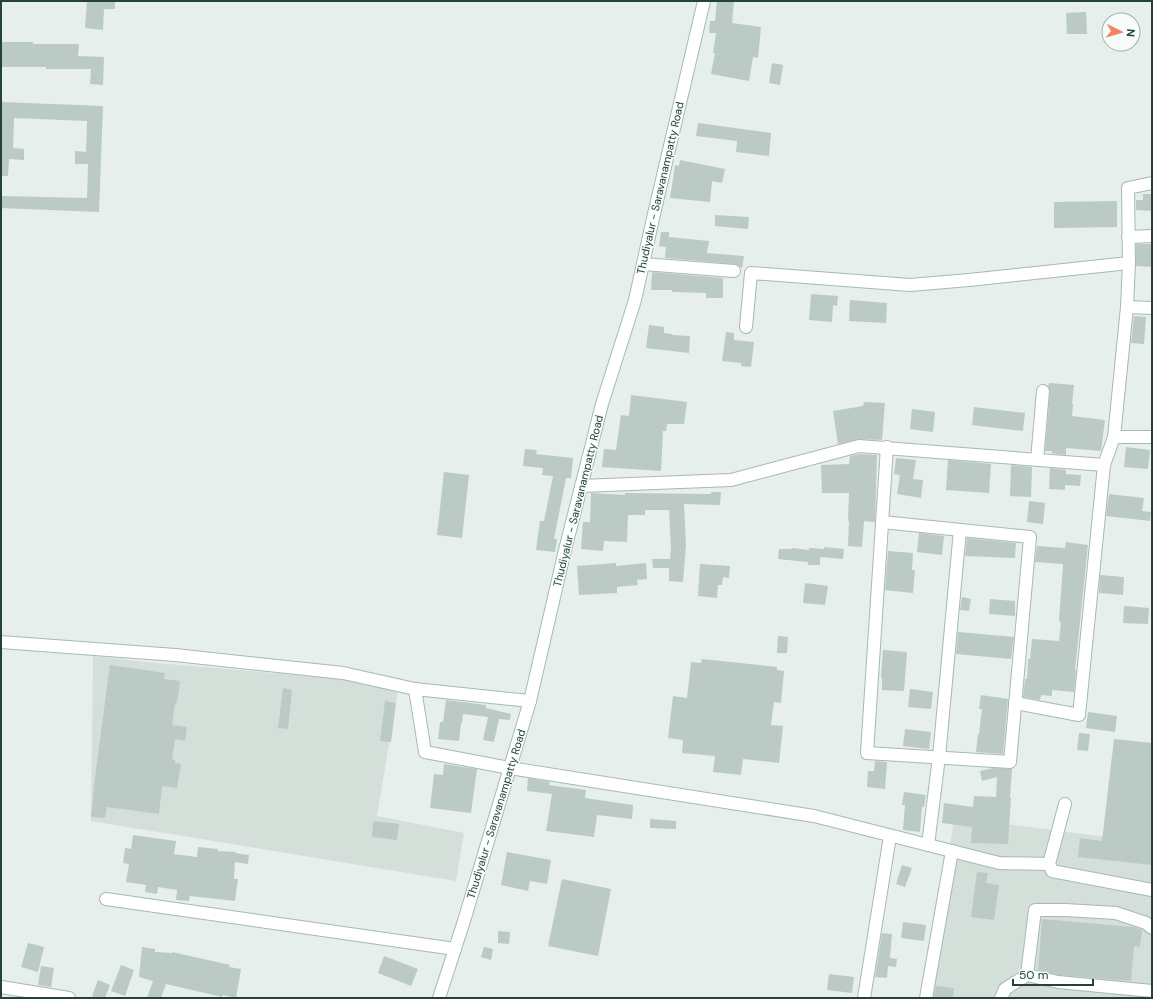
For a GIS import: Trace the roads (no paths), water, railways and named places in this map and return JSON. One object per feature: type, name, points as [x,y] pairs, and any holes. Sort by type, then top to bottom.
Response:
[{"type":"street","name":"Thudiyalur - Saravanampatty Road","points":[[439,998],[530,701],[565,550],[602,404],[635,300],[704,1]]},
{"type":"street","points":[[1015,703],[1079,715],[1104,465],[1114,437],[1127,307],[1129,263],[1128,188],[1152,184]]},
{"type":"street","points":[[1128,237],[1152,236]]},
{"type":"street","points":[[746,327],[751,272],[910,285],[1129,263]]},
{"type":"street","points":[[643,264],[734,271]]},
{"type":"street","points":[[1127,307],[1152,308]]},
{"type":"street","points":[[1037,460],[1043,391]]},
{"type":"street","points":[[1114,437],[1152,437]]},
{"type":"street","points":[[581,486],[731,480],[859,446],[1104,465]]},
{"type":"street","points":[[882,522],[1030,537],[1010,762],[867,753],[882,522],[887,447]]},
{"type":"street","points":[[928,845],[939,757],[960,530]]},
{"type":"street","points":[[1,642],[175,655],[343,673],[415,689],[530,701]]},
{"type":"street","points":[[415,689],[425,752],[510,768],[814,816],[999,863],[1049,864]]},
{"type":"street","points":[[1065,804],[1049,864],[1052,871],[1152,890]]},
{"type":"street","points":[[864,998],[890,836]]},
{"type":"street","points":[[926,998],[952,851]]},
{"type":"street","points":[[106,899],[455,949]]},
{"type":"street","points":[[1027,975],[1035,910],[1116,913],[1146,923],[1152,928]]},
{"type":"street","points":[[1001,998],[1005,989],[1027,975],[1058,982],[1152,991]]},
{"type":"street","points":[[1,987],[69,998]]}]
